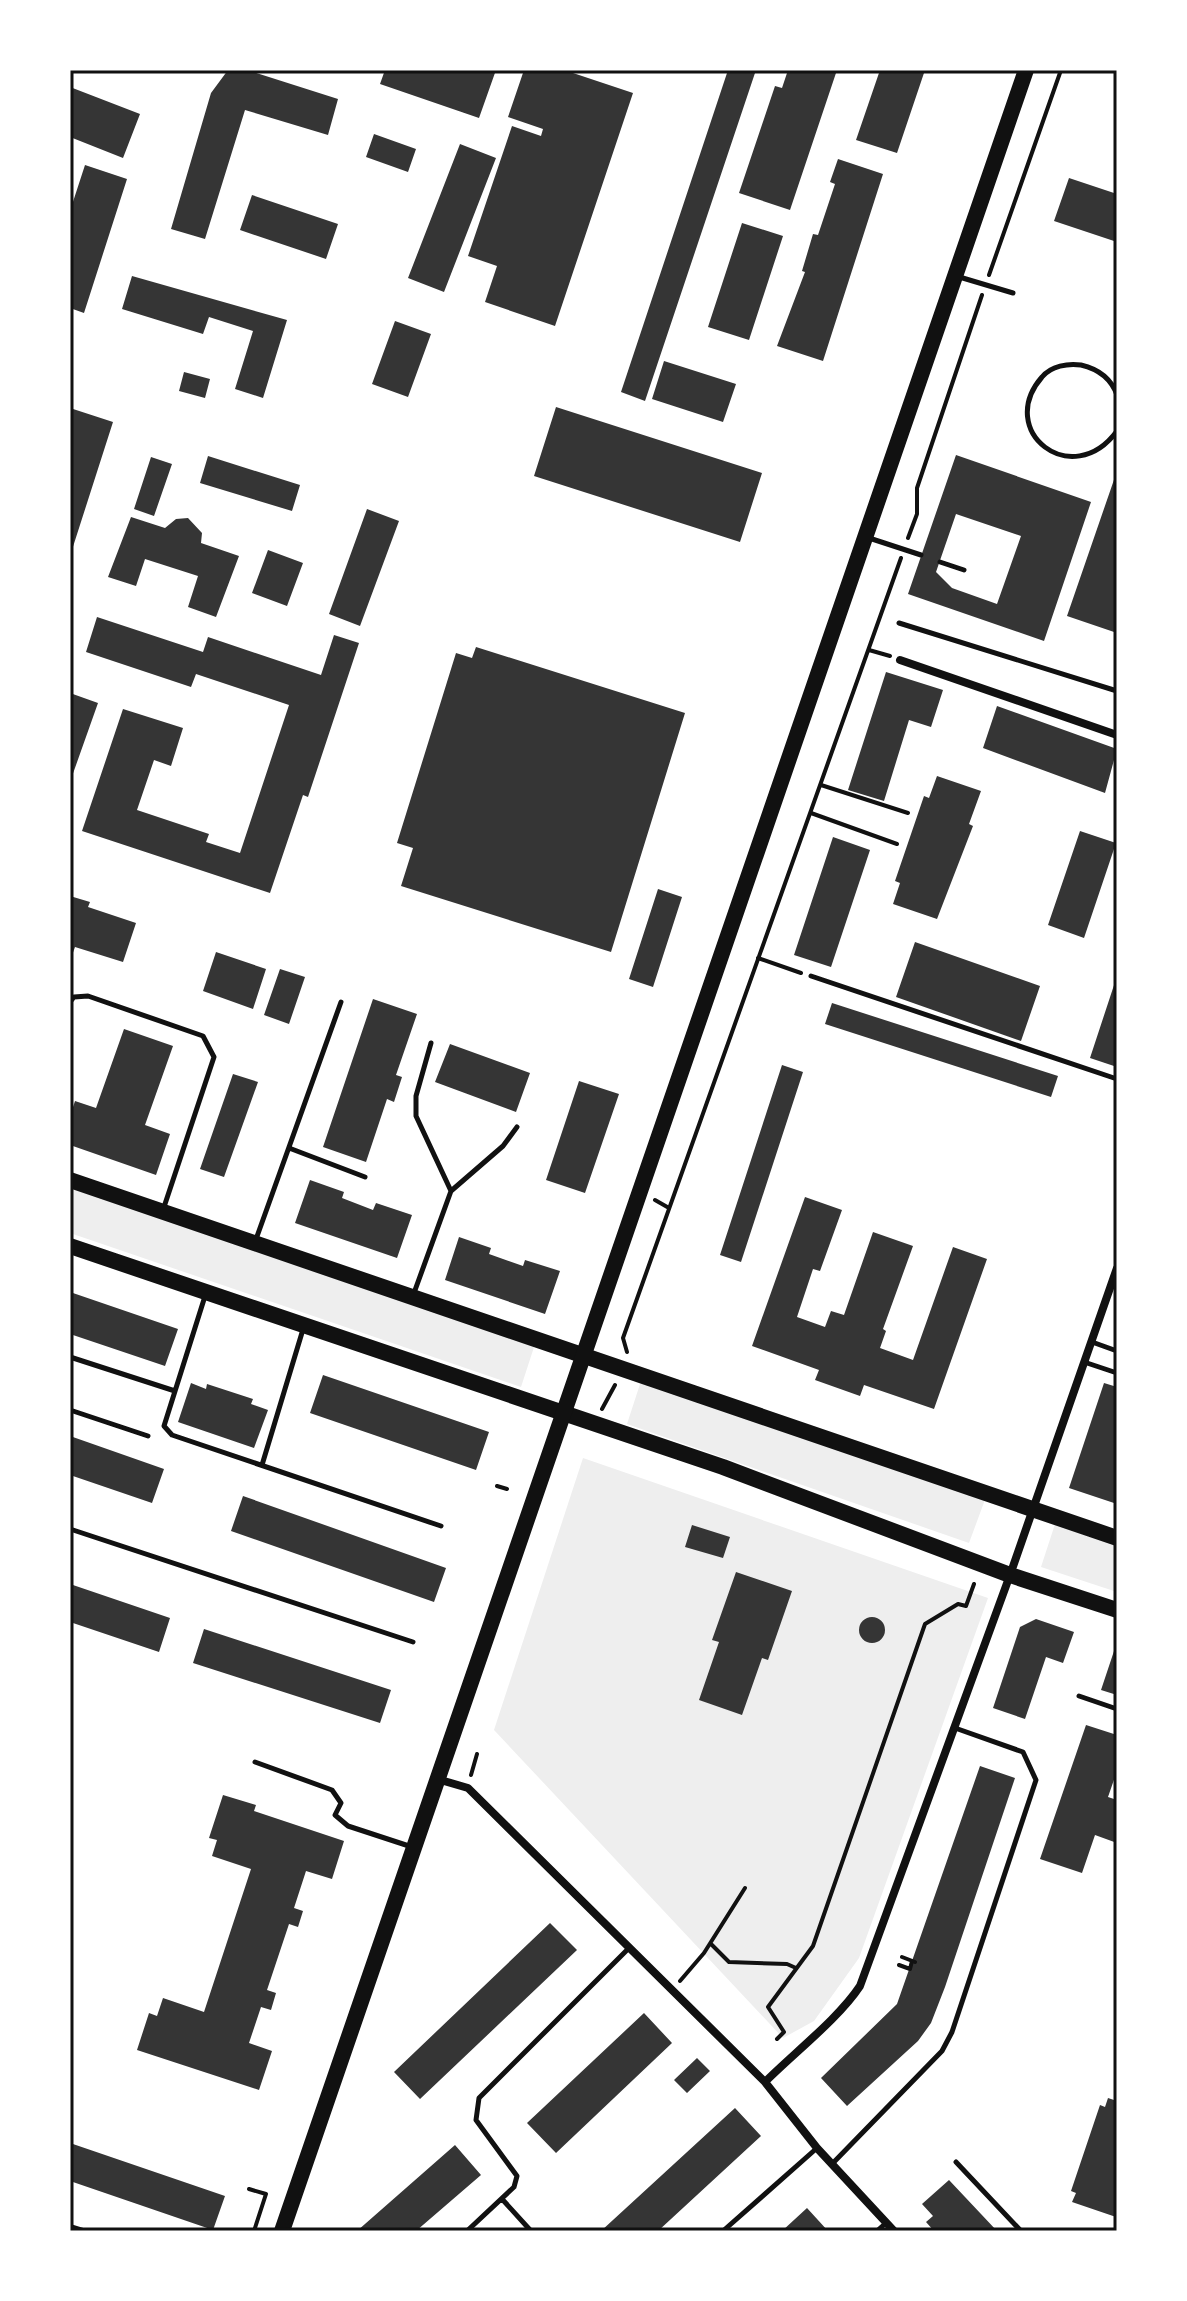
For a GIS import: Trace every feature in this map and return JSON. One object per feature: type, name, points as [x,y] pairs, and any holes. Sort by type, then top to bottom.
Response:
[{"type":"main road","points":[[282,2231],[1026,70]]},
{"type":"main road","points":[[70,1180],[1117,1538]]},
{"type":"main road","points":[[70,1246],[723,1467],[1010,1575],[1117,1610]]},
{"type":"street","points":[[900,660],[1117,735]]},
{"type":"street","points":[[765,2082],[824,2024],[845,2009],[860,1986],[1010,1575],[1117,1268]]},
{"type":"street","points":[[437,1779],[468,1788],[630,1948],[765,2082],[817,2148],[894,2231]]},
{"type":"lane","points":[[955,276],[1013,293]]},
{"type":"lane","points":[[1117,395],[1113,384],[1094,368],[1070,363],[1047,371],[1031,390],[1026,415],[1035,438],[1053,454],[1078,458],[1101,450],[1117,431]]},
{"type":"lane","points":[[866,537],[921,555]]},
{"type":"lane","points":[[940,562],[964,570]]},
{"type":"lane","points":[[899,623],[1117,691]]},
{"type":"lane","points":[[811,976],[1117,1079]]},
{"type":"lane","points":[[70,1002],[74,997],[88,996],[203,1036],[209,1043],[214,1057],[163,1212]]},
{"type":"lane","points":[[255,1243],[341,1002]]},
{"type":"lane","points":[[431,1043],[416,1096],[416,1116],[451,1191]]},
{"type":"lane","points":[[413,1297],[451,1191],[503,1146],[517,1127]]},
{"type":"lane","points":[[289,1148],[365,1177]]},
{"type":"lane","points":[[206,1292],[164,1426],[172,1435],[441,1526]]},
{"type":"lane","points":[[262,1465],[304,1325]]},
{"type":"lane","points":[[1091,1342],[1117,1351]]},
{"type":"lane","points":[[70,1357],[175,1391]]},
{"type":"lane","points":[[1084,1362],[1117,1373]]},
{"type":"lane","points":[[70,1410],[148,1436]]},
{"type":"lane","points":[[70,1529],[413,1642]]},
{"type":"lane","points":[[1079,1696],[1117,1709]]},
{"type":"lane","points":[[832,2164],[942,2051],[952,2032],[1036,1780],[1023,1752],[955,1728]]},
{"type":"lane","points":[[255,1762],[332,1790],[341,1803],[335,1815],[348,1826],[414,1847]]},
{"type":"lane","points":[[467,2231],[514,2187],[517,2176],[476,2120],[479,2098],[630,1948]]},
{"type":"lane","points":[[723,2231],[817,2148]]},
{"type":"lane","points":[[956,2162],[1021,2231]]},
{"type":"lane","points":[[502,2199],[531,2231]]},
{"type":"lane","points":[[877,2231],[886,2223]]},
{"type":"path","points":[[596,1421],[629,1358],[623,1338],[917,514],[917,488],[1061,70]]},
{"type":"path","points":[[869,650],[900,660]]},
{"type":"path","points":[[821,785],[908,813]]},
{"type":"path","points":[[811,813],[897,844]]},
{"type":"path","points":[[758,958],[811,976]]},
{"type":"path","points":[[657,1194],[655,1202],[669,1208]]},
{"type":"path","points":[[497,1486],[507,1489]]},
{"type":"path","points":[[777,2039],[784,2032],[768,2007],[813,1946],[925,1624],[958,1604],[966,1606],[974,1584]]},
{"type":"path","points":[[672,1990],[710,1944],[745,1888]]},
{"type":"path","points":[[710,1944],[729,1962],[787,1964],[796,1968]]},
{"type":"path","points":[[899,1965],[910,1969],[914,1961],[902,1957]]},
{"type":"path","points":[[249,2189],[266,2194],[254,2231]]},
{"type":"path","points":[[70,2226],[86,2231]]},
{"type":"shaded area","points":[[70,1187],[535,1344],[521,1387],[70,1233]]},
{"type":"shaded area","points":[[641,1381],[986,1497],[969,1543],[627,1424]]},
{"type":"shaded area","points":[[583,1458],[988,1598],[859,1958],[814,2021],[783,2038],[494,1730]]},
{"type":"shaded area","points":[[1056,1521],[1117,1542],[1117,1592],[1041,1567]]},
{"type":"building","points":[[228,70],[247,70],[338,99],[328,135],[245,110],[205,239],[171,229],[211,93]]},
{"type":"building","points":[[385,70],[496,70],[479,118],[380,84]]},
{"type":"building","points":[[524,70],[564,70],[633,93],[555,326],[485,302],[497,266],[468,256],[512,126],[541,136],[543,129],[508,117]]},
{"type":"building","points":[[728,70],[756,70],[645,401],[621,392]]},
{"type":"building","points":[[788,70],[837,70],[790,210],[739,193],[775,86],[782,88]]},
{"type":"building","points":[[880,70],[925,70],[897,153],[856,140]]},
{"type":"building","points":[[70,87],[140,114],[123,158],[70,137]]},
{"type":"building","points":[[374,134],[416,149],[408,172],[366,157]]},
{"type":"building","points":[[460,144],[496,158],[444,292],[408,278]]},
{"type":"building","points":[[838,159],[883,174],[823,361],[777,346],[805,272],[802,271],[813,234],[818,235],[835,184],[830,182]]},
{"type":"building","points":[[85,165],[127,179],[84,313],[70,308],[70,211]]},
{"type":"building","points":[[1069,178],[1117,194],[1117,242],[1054,221]]},
{"type":"building","points":[[252,195],[338,224],[326,259],[240,230]]},
{"type":"building","points":[[742,223],[783,236],[749,340],[708,327]]},
{"type":"building","points":[[132,276],[287,320],[263,398],[235,389],[253,331],[209,317],[203,334],[122,309]]},
{"type":"building","points":[[395,321],[431,334],[408,397],[372,384]]},
{"type":"building","points":[[664,361],[736,384],[723,422],[652,399]]},
{"type":"building","points":[[184,372],[210,379],[205,398],[179,391]]},
{"type":"building","points":[[556,407],[762,473],[740,542],[534,476]]},
{"type":"building","points":[[70,408],[113,422],[71,553],[70,552]]},
{"type":"building","points":[[956,455],[1091,502],[1044,641],[908,594]],"holes":[[[956,514],[1021,536],[997,604],[952,588],[936,572]]]},
{"type":"building","points":[[208,456],[300,485],[292,511],[200,483]]},
{"type":"building","points":[[151,457],[172,464],[154,516],[134,509]]},
{"type":"building","points":[[1117,471],[1117,633],[1067,616]]},
{"type":"building","points":[[367,509],[399,521],[360,626],[329,614]]},
{"type":"building","points":[[131,517],[165,528],[176,519],[188,518],[202,533],[201,543],[239,556],[216,617],[188,607],[198,576],[145,559],[136,586],[108,577]]},
{"type":"building","points":[[268,550],[303,563],[287,606],[252,593]]},
{"type":"building","points":[[97,617],[203,652],[208,637],[321,675],[334,635],[359,643],[308,797],[303,795],[270,893],[82,831],[123,709],[183,728],[171,766],[154,760],[137,810],[209,834],[206,842],[240,853],[289,705],[196,674],[191,687],[86,652]]},
{"type":"building","points":[[476,647],[685,713],[611,952],[401,886],[413,848],[397,843],[456,653],[472,658]]},
{"type":"building","points":[[886,672],[943,690],[931,727],[909,720],[884,801],[848,790]]},
{"type":"building","points":[[70,693],[98,703],[70,782]]},
{"type":"building","points":[[997,706],[1117,749],[1105,793],[983,748]]},
{"type":"building","points":[[937,776],[981,791],[969,824],[973,826],[937,919],[893,904],[900,883],[895,881],[924,796],[929,798]]},
{"type":"building","points":[[1080,831],[1116,843],[1084,938],[1048,925]]},
{"type":"building","points":[[833,837],[870,850],[831,967],[794,955]]},
{"type":"building","points":[[658,889],[682,897],[653,987],[629,979]]},
{"type":"building","points":[[70,896],[90,902],[88,907],[136,923],[123,962],[75,947],[70,961]]},
{"type":"building","points":[[915,942],[1040,986],[1021,1041],[896,997]]},
{"type":"building","points":[[216,952],[266,969],[253,1009],[203,991]]},
{"type":"building","points":[[280,969],[305,977],[289,1024],[264,1015]]},
{"type":"building","points":[[1117,980],[1117,1067],[1090,1058]]},
{"type":"building","points":[[373,999],[417,1014],[396,1075],[402,1077],[394,1102],[387,1099],[366,1162],[323,1147]]},
{"type":"building","points":[[832,1003],[1058,1076],[1051,1097],[825,1024]]},
{"type":"building","points":[[124,1029],[173,1046],[145,1125],[170,1134],[156,1175],[70,1145],[70,1116],[75,1101],[96,1108]]},
{"type":"building","points":[[450,1044],[530,1073],[516,1112],[435,1082]]},
{"type":"building","points":[[782,1065],[803,1072],[741,1262],[720,1255]]},
{"type":"building","points":[[233,1074],[258,1082],[224,1177],[200,1169]]},
{"type":"building","points":[[579,1081],[619,1094],[585,1193],[546,1180]]},
{"type":"building","points":[[310,1180],[344,1192],[342,1198],[373,1210],[376,1203],[412,1215],[397,1258],[295,1223]]},
{"type":"building","points":[[805,1197],[842,1210],[820,1271],[813,1269],[797,1317],[825,1327],[831,1311],[844,1315],[873,1232],[913,1246],[883,1329],[886,1331],[880,1348],[913,1360],[953,1247],[987,1259],[934,1409],[864,1385],[860,1396],[815,1380],[819,1370],[752,1346]]},
{"type":"building","points":[[459,1237],[491,1248],[489,1254],[523,1266],[525,1260],[560,1271],[545,1314],[445,1280]]},
{"type":"building","points":[[70,1292],[178,1329],[165,1366],[70,1334]]},
{"type":"building","points":[[323,1375],[489,1432],[476,1470],[310,1413]]},
{"type":"building","points":[[191,1383],[206,1389],[207,1384],[253,1399],[251,1404],[268,1410],[254,1448],[178,1422]]},
{"type":"building","points":[[1104,1383],[1117,1387],[1117,1504],[1069,1488]]},
{"type":"building","points":[[70,1436],[164,1469],[152,1503],[70,1475]]},
{"type":"building","points":[[243,1496],[446,1568],[434,1602],[231,1531]]},
{"type":"building","points":[[692,1525],[730,1537],[723,1558],[685,1547]]},
{"type":"building","points":[[736,1572],[792,1591],[768,1660],[762,1658],[742,1715],[699,1700],[719,1642],[712,1640]]},
{"type":"building","points":[[70,1584],[170,1618],[159,1652],[70,1622]]},
{"type":"building","points":[[872,1617],[881,1621],[885,1630],[881,1639],[872,1643],[863,1639],[859,1630],[863,1621]]},
{"type":"building","points":[[1036,1619],[1074,1632],[1063,1663],[1046,1657],[1025,1719],[993,1708],[1020,1627]]},
{"type":"building","points":[[204,1629],[391,1690],[380,1723],[193,1663]]},
{"type":"building","points":[[1114,1651],[1117,1652],[1117,1695],[1101,1690]]},
{"type":"building","points":[[1086,1725],[1117,1735],[1117,1771],[1108,1797],[1117,1800],[1117,1843],[1095,1835],[1082,1873],[1040,1859]]},
{"type":"building","points":[[980,1766],[1015,1778],[931,2023],[918,2041],[847,2106],[821,2078],[897,2004]]},
{"type":"building","points":[[223,1795],[256,1805],[254,1811],[344,1841],[332,1879],[306,1871],[294,1908],[303,1911],[298,1927],[289,1924],[267,1990],[276,1993],[271,2010],[261,2007],[249,2043],[272,2051],[259,2090],[137,2050],[149,2013],[157,2016],[163,1998],[204,2012],[251,1869],[212,1856],[217,1840],[209,1838]]},
{"type":"building","points":[[550,1923],[577,1950],[420,2099],[394,2072]]},
{"type":"building","points":[[644,2013],[672,2043],[556,2153],[527,2123]]},
{"type":"building","points":[[697,2058],[710,2071],[687,2093],[674,2080]]},
{"type":"building","points":[[1108,2098],[1117,2101],[1116,2217],[1072,2202],[1076,2193],[1071,2191],[1100,2105],[1105,2107]]},
{"type":"building","points":[[735,2108],[761,2136],[658,2231],[601,2231]]},
{"type":"building","points":[[70,2143],[225,2196],[213,2230],[70,2181]]},
{"type":"building","points":[[455,2145],[481,2175],[416,2231],[357,2231]]},
{"type":"building","points":[[949,2180],[997,2231],[934,2231],[926,2222],[933,2216],[922,2204]]},
{"type":"building","points":[[807,2208],[828,2231],[782,2231]]}]
